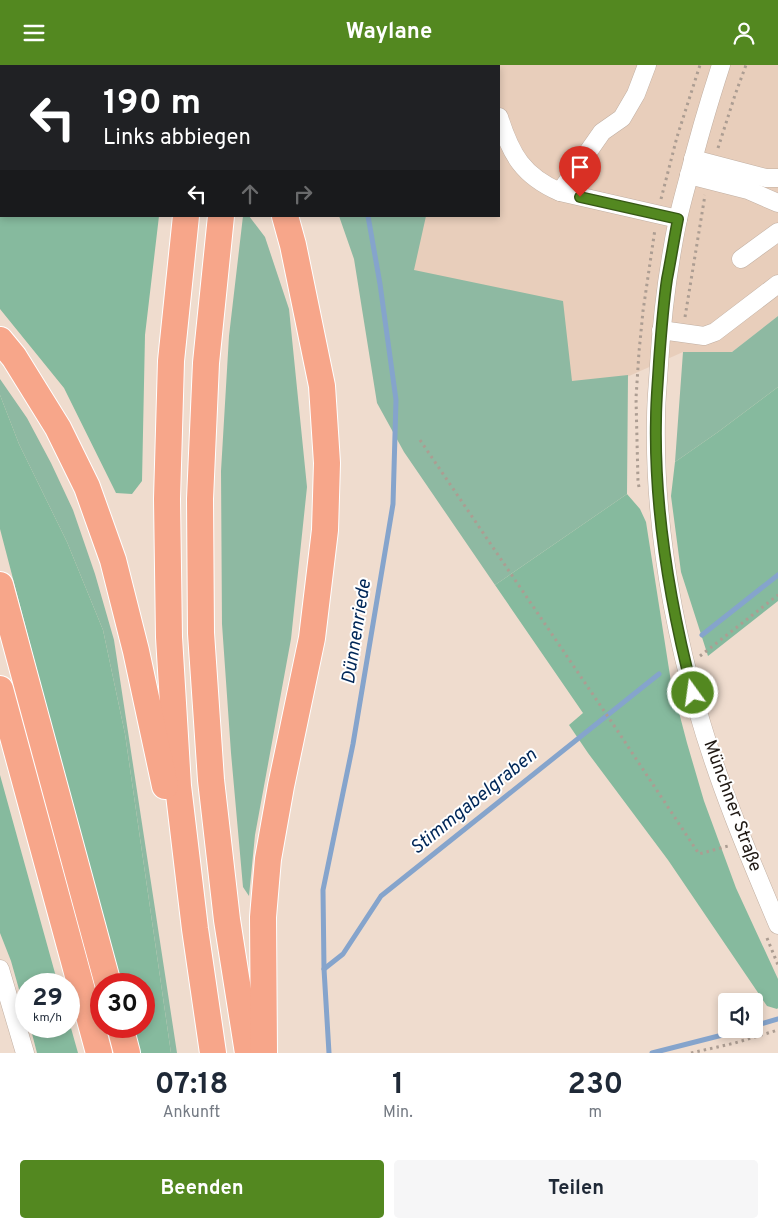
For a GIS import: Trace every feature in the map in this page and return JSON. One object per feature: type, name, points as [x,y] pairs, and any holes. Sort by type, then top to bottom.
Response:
[{"type":"highway","points":[[186,217],[171,361],[167,499],[169,637],[178,786],[195,929],[213,1053]]},
{"type":"highway","points":[[221,217],[206,363],[200,499],[201,633],[211,780],[227,920],[248,1053]]},
{"type":"highway","points":[[264,1053],[263,917],[268,859],[281,786],[312,638],[325,530],[327,463],[322,386],[296,254],[285,217]]},
{"type":"highway","points":[[0,340],[14,357],[58,428],[87,487],[113,560],[136,651],[195,929]]},
{"type":"highway","points":[[0,585],[105,973]]},
{"type":"highway","points":[[0,689],[99,1053]]},
{"type":"highway","points":[[123,1038],[127,1053]]},
{"type":"street","points":[[560,192],[602,132],[622,117],[636,94],[647,65]]},
{"type":"street","name":"Münchner Straße","points":[[721,65],[691,167],[678,219],[667,280],[661,330],[656,418],[657,465],[669,579],[676,623],[697,709],[716,771],[778,925]]},
{"type":"street","points":[[500,120],[515,157],[532,177],[546,186],[560,192],[678,219]]},
{"type":"street","points":[[691,167],[766,178],[778,178]]},
{"type":"street","points":[[691,167],[778,203]]},
{"type":"street","points":[[748,190],[778,191]]},
{"type":"street","points":[[741,259],[778,232]]},
{"type":"street","points":[[661,330],[704,336],[715,332],[778,283]]},
{"type":"street","points":[[0,969],[25,1053]]},
{"type":"path","points":[[420,439],[699,854],[719,849]]},
{"type":"path","points":[[685,663],[701,655],[778,595]]},
{"type":"path","points":[[691,1053],[735,1043],[778,1030]]},
{"type":"shaded area","points":[[500,65],[778,65],[778,316],[732,352],[683,352],[620,380],[413,393],[366,217],[500,217]]},
{"type":"green space","points":[[0,217],[159,217],[145,335],[142,481],[132,494],[116,493],[64,388],[0,309]]},
{"type":"green space","points":[[243,217],[250,217],[265,237],[289,309],[307,487],[291,639],[255,835],[249,896],[243,887],[222,624],[221,471],[229,336]]},
{"type":"green space","points":[[339,217],[426,217],[414,270],[563,301],[572,381],[628,375],[627,494],[495,585],[404,452],[377,403],[354,259]]},
{"type":"green space","points":[[778,316],[778,387],[675,462],[683,352],[732,352]]},
{"type":"green space","points":[[0,379],[27,418],[73,510],[95,574],[114,640],[177,1053],[171,1053],[125,734],[103,630],[67,542],[19,444],[0,395]]},
{"type":"green space","points":[[778,387],[778,601],[708,656],[681,572],[671,496],[675,462]]},
{"type":"green space","points":[[0,395],[19,444],[67,542],[103,630],[125,734],[171,1053],[137,1053],[133,1038],[155,1038],[155,973],[116,973],[0,529]]},
{"type":"green space","points":[[627,494],[640,509],[646,522],[671,682],[687,743],[704,801],[736,888],[778,979],[777,1009],[767,1006],[763,1000],[763,993],[758,993],[668,860],[569,725],[583,713],[495,585]]},
{"type":"green space","points":[[0,775],[55,973],[15,973],[15,975],[0,933]]},
{"type":"green space","points":[[33,1038],[74,1038],[78,1053],[37,1053]]},
{"type":"waterway","name":"Dünnenriede","points":[[329,1053],[324,969],[323,890],[353,744],[393,504],[396,400],[380,284],[368,217]]},
{"type":"waterway","name":"Stimmgabelgraben","points":[[702,635],[778,575]]},
{"type":"waterway","name":"Stimmgabelgraben","points":[[324,969],[343,954],[381,896],[659,674]]},
{"type":"waterway","points":[[763,1023],[778,1019]]},
{"type":"waterway","points":[[652,1053],[718,1036]]},
{"type":"route","points":[[580,197],[678,219],[667,280],[661,330],[656,418],[657,465],[660,514],[669,579],[676,623],[693,693]]}]
